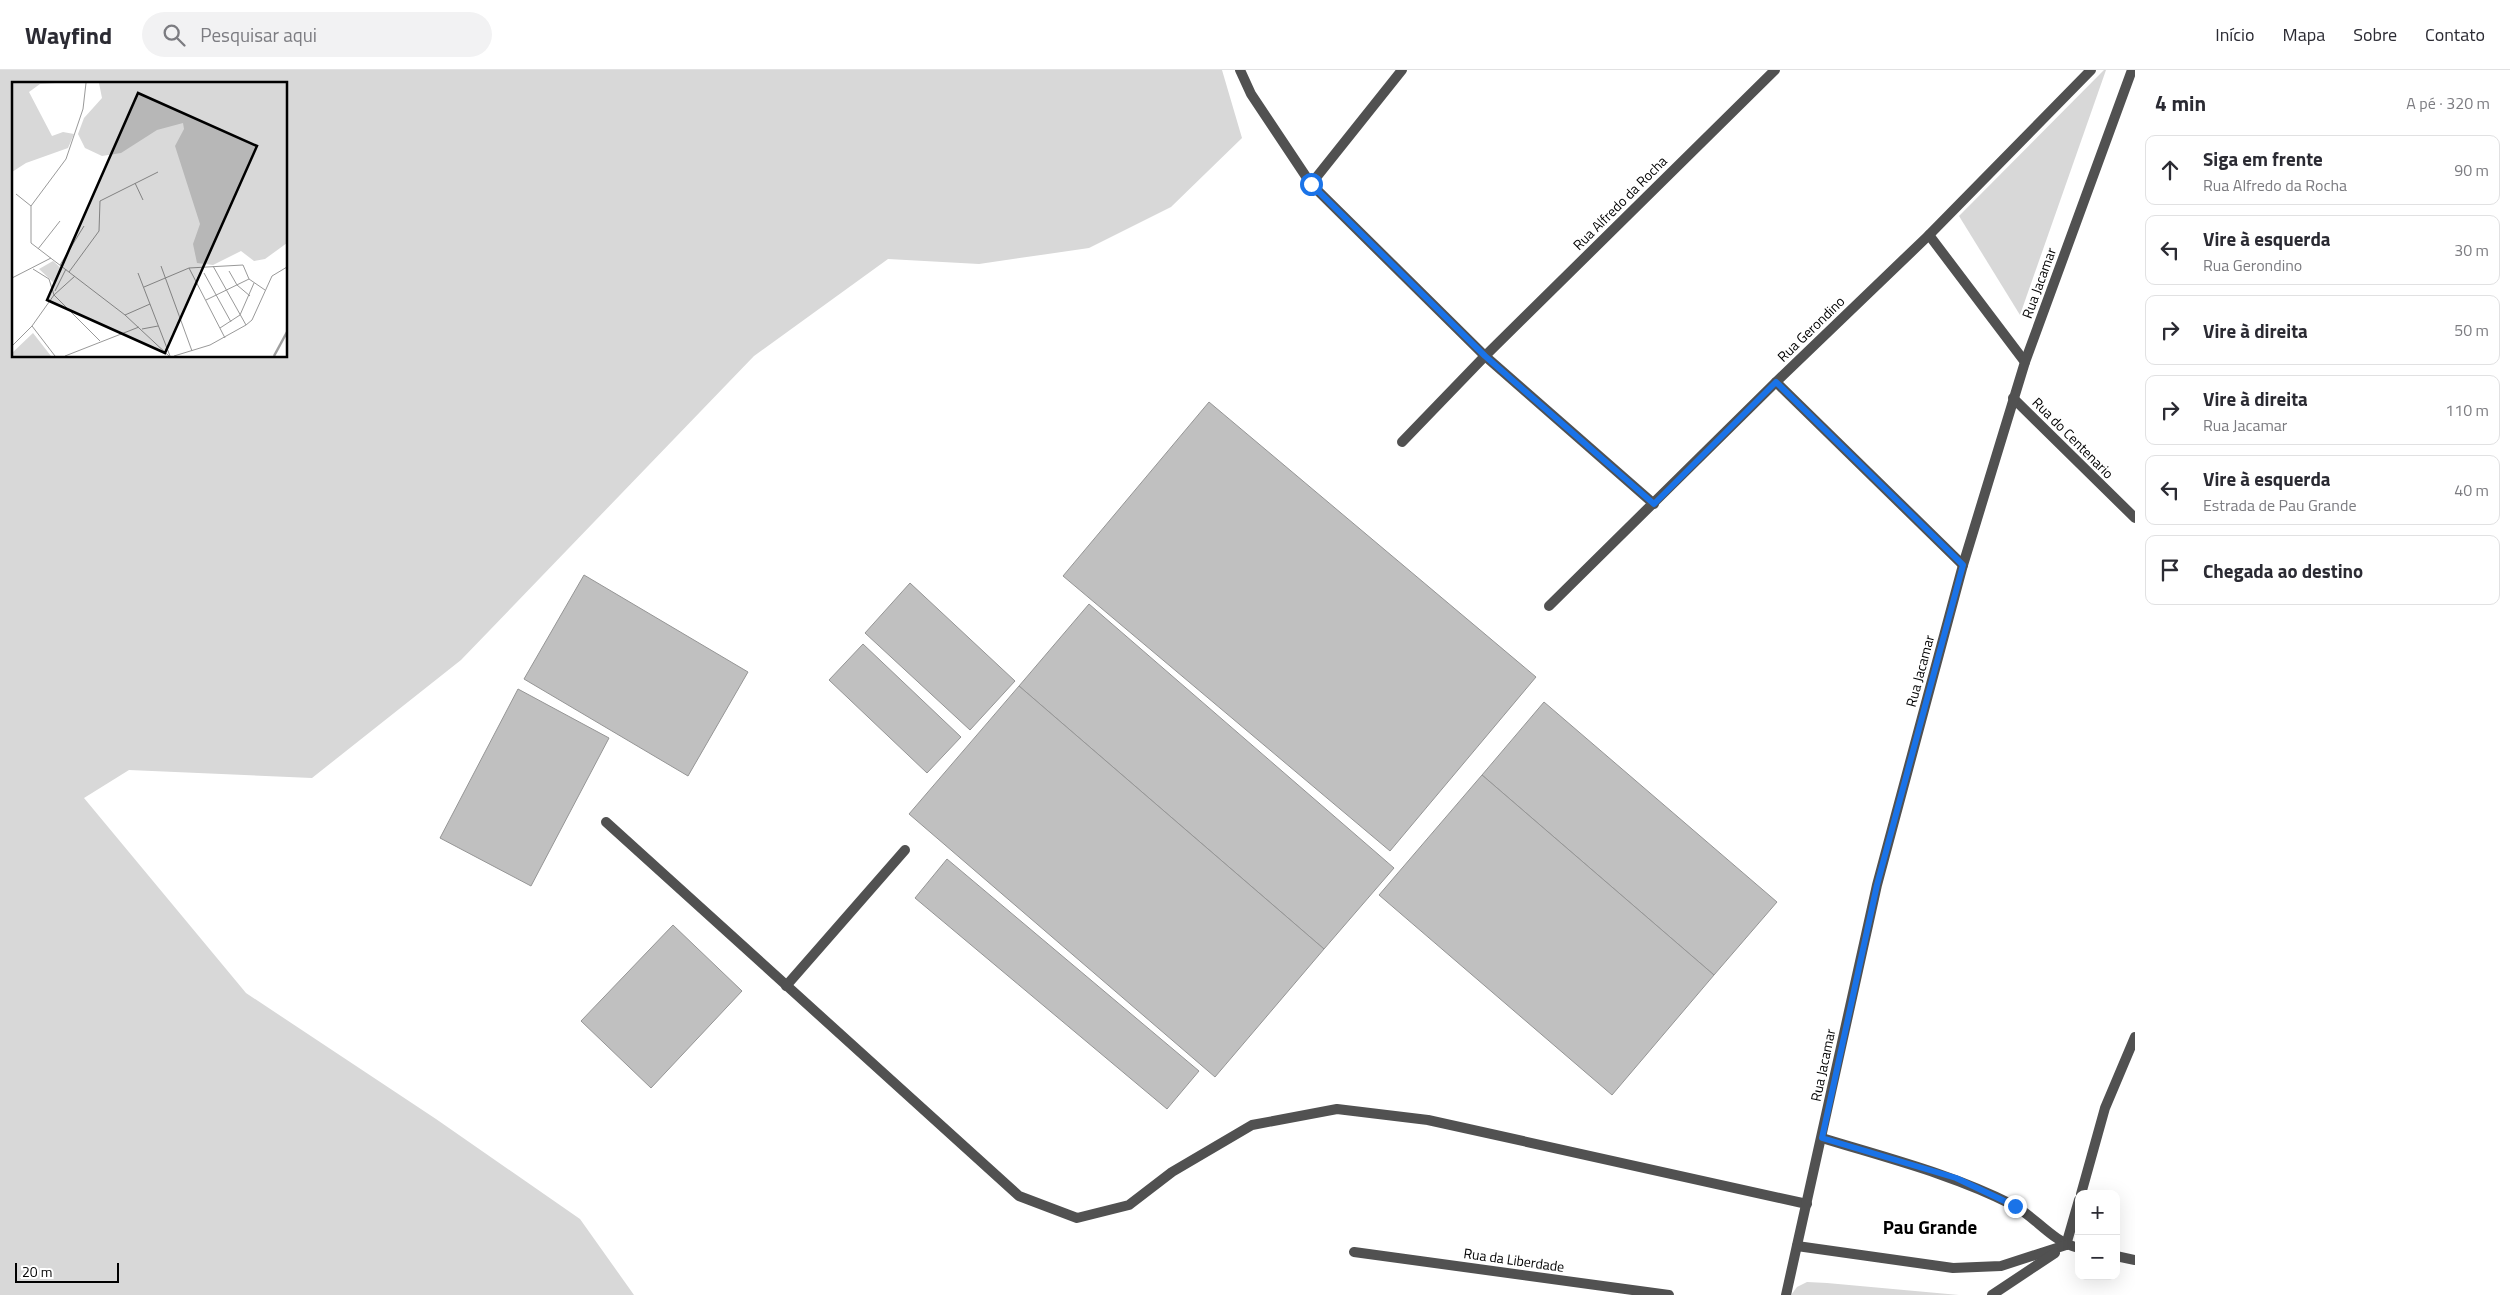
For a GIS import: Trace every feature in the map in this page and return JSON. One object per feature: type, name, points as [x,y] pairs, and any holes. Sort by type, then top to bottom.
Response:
[{"type":"street","points":[[1240,70],[1251,94],[1311,184],[1485,356],[1654,504]]},
{"type":"street","points":[[1311,184],[1402,70]]},
{"type":"street","name":"Rua Alfredo da Rocha","points":[[1402,442],[1485,356],[1775,70]]},
{"type":"street","name":"Rua Gerondino","points":[[1549,606],[1776,382],[1929,235],[2091,70]]},
{"type":"street","name":"Rua Jacamar","points":[[1786,1295],[1877,885],[1963,565],[2025,362],[2132,70]]},
{"type":"street","points":[[1929,235],[2025,362]]},
{"type":"street","points":[[1776,382],[1963,565]]},
{"type":"street","name":"Rua do Centenario","points":[[2013,398],[2135,518]]},
{"type":"street","points":[[606,822],[1019,1196],[1077,1218],[1129,1205],[1172,1172],[1252,1125],[1337,1110],[1428,1120],[1807,1204]]},
{"type":"street","points":[[786,986],[905,850]]},
{"type":"street","points":[[2082,1190],[2105,1108],[2135,1037]]},
{"type":"street","points":[[1822,1138],[1956,1178],[2015,1206],[2066,1245],[2075,1247]]},
{"type":"street","points":[[1992,1295],[2066,1245],[2075,1214]]},
{"type":"street","points":[[1797,1246],[1953,1268],[2001,1266],[2066,1245]]},
{"type":"street","name":"Rua da Liberdade","points":[[1354,1252],[1669,1295]]},
{"type":"street","points":[[2120,1257],[2135,1260]]},
{"type":"shaded area","points":[[0,70],[1222,70],[1242,138],[1171,207],[1089,248],[979,264],[888,259],[754,356],[461,660],[312,778],[129,770],[84,798],[246,993],[436,1119],[580,1219],[634,1295],[0,1295]]},
{"type":"shaded area","points":[[2106,70],[2020,315],[1959,216]]},
{"type":"shaded area","points":[[1807,1282],[1959,1295],[1791,1295],[1797,1287]]},
{"type":"building","points":[[1209,402],[1536,677],[1390,851],[1063,576]]},
{"type":"building","points":[[584,575],[748,672],[688,776],[524,679]]},
{"type":"building","points":[[910,583],[1015,681],[970,730],[865,633]]},
{"type":"building","points":[[1089,604],[1394,868],[1324,949],[1019,686]]},
{"type":"building","points":[[863,644],[961,737],[927,773],[829,680]]},
{"type":"building","points":[[1019,686],[1324,949],[1215,1077],[909,814]]},
{"type":"building","points":[[518,689],[609,738],[531,886],[440,838]]},
{"type":"building","points":[[1544,702],[1777,902],[1714,975],[1482,775]]},
{"type":"building","points":[[1482,775],[1714,975],[1612,1095],[1379,895]]},
{"type":"building","points":[[947,859],[1199,1071],[1167,1109],[915,898]]},
{"type":"building","points":[[673,925],[742,991],[651,1088],[581,1021]]},
{"type":"district","name":"Pau Grande","points":[[1930,1227]]},
{"type":"route","points":[[1311,184],[1485,356],[1654,504],[1776,382],[1963,565],[1877,885],[1822,1138],[1956,1178],[2015,1206]]}]
